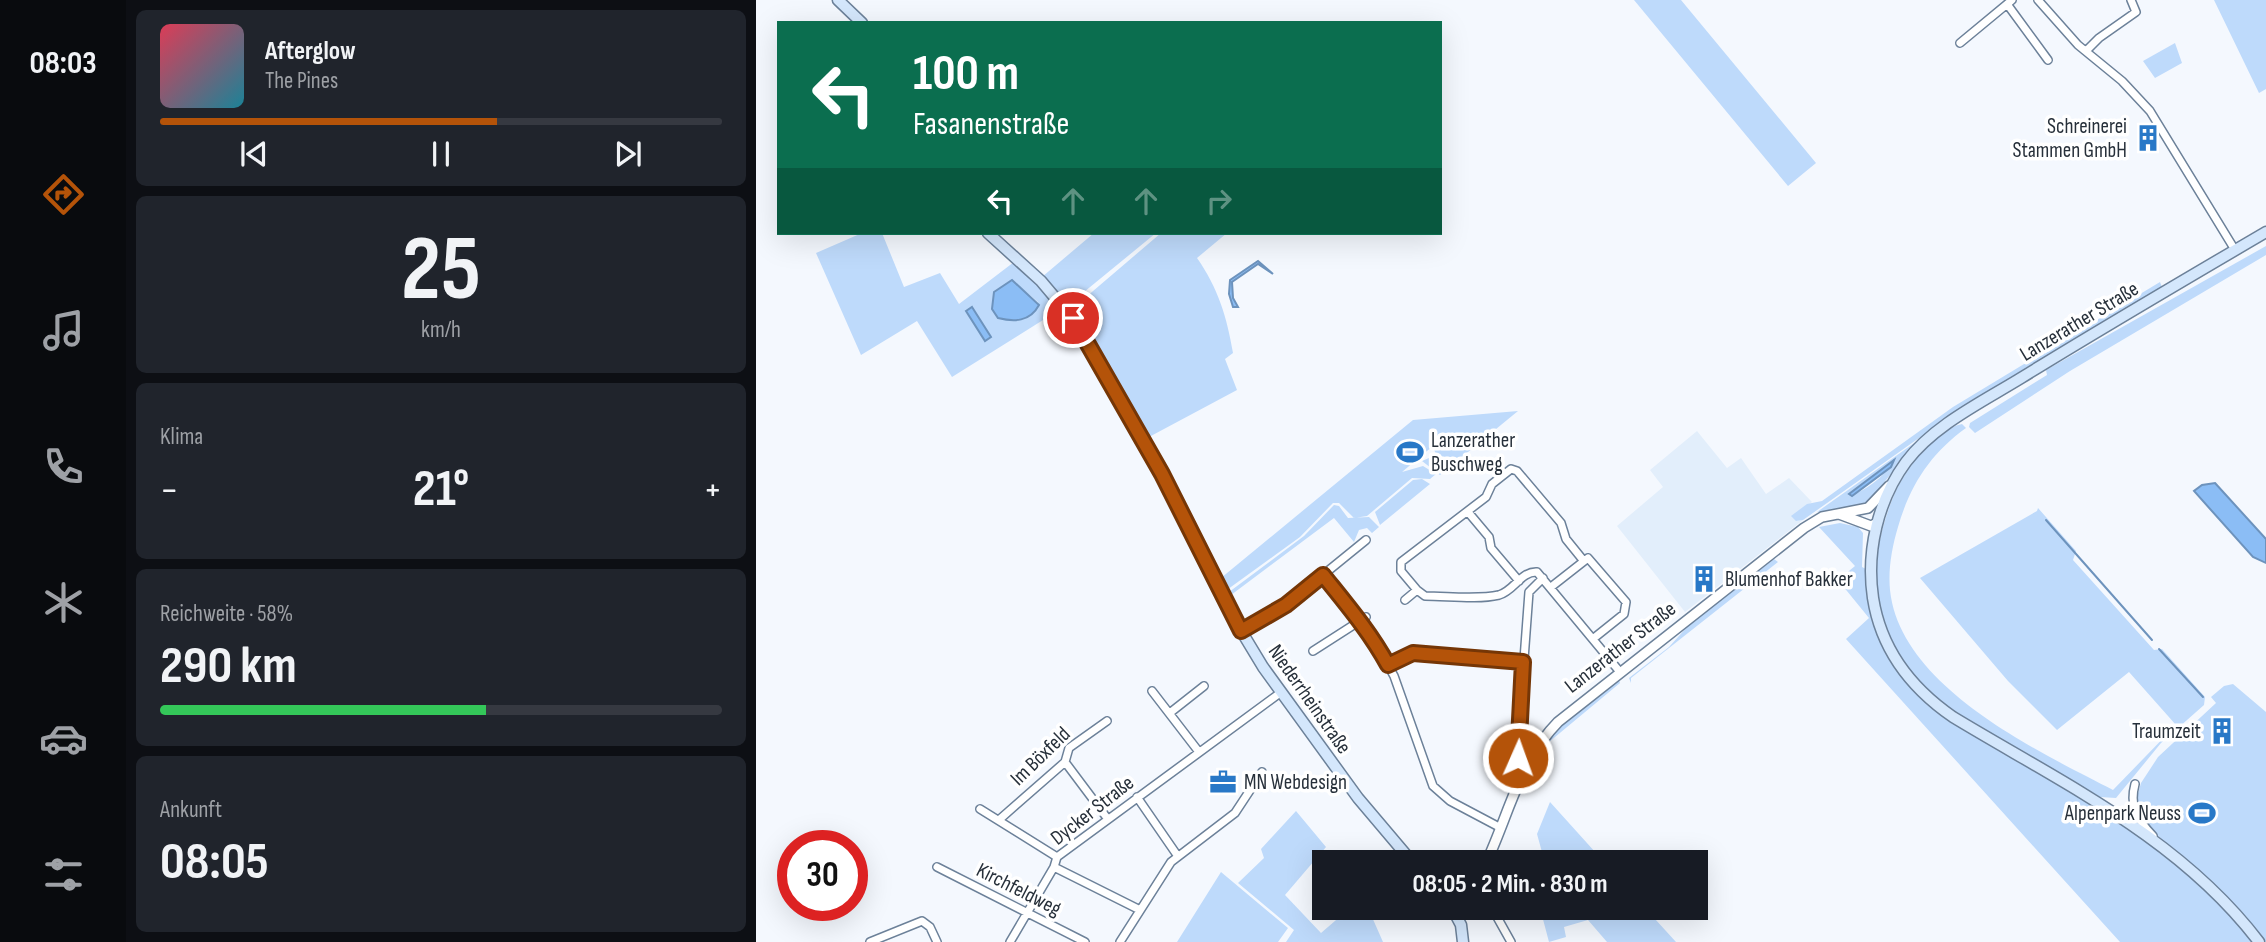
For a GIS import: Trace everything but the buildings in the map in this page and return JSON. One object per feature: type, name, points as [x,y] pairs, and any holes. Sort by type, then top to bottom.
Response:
[{"type":"main road","points":[[841,3],[860,21]]},
{"type":"main road","name":"Lanzerather Straße","points":[[2259,942],[2221,897],[2158,842],[1953,717],[1910,680],[1889,647],[1875,608],[1871,568],[1877,523],[1897,476],[1917,449],[1950,423],[2266,232]]},
{"type":"main road","name":"Niederrheinstraße","points":[[990,235],[1041,281],[1073,318],[1151,453],[1241,631],[1280,693],[1358,798],[1402,850]]},
{"type":"main road","points":[[1459,920],[1463,942]]},
{"type":"street","points":[[2038,0],[2078,45],[2133,90],[2155,117],[2235,250]]},
{"type":"street","points":[[2087,50],[2099,38],[2136,12],[2131,0]]},
{"type":"street","points":[[1960,43],[2009,2],[2049,60]]},
{"type":"street","points":[[1583,560],[1566,539],[1561,523],[1514,469],[1492,484],[1486,497],[1468,512],[1438,531],[1401,562],[1401,570],[1425,596],[1491,596],[1503,593],[1534,571],[1551,587],[1620,672]]},
{"type":"street","points":[[1854,511],[1873,505],[1897,476]]},
{"type":"street","points":[[1837,514],[1871,526],[1877,523],[1869,515],[1854,511]]},
{"type":"street","name":"Lanzerather Straße","points":[[1492,850],[1525,765],[1558,722],[1804,528],[1822,517],[1854,511]]},
{"type":"street","points":[[1468,512],[1489,537],[1491,548],[1519,581]]},
{"type":"street","points":[[1241,631],[1286,605],[1366,540]]},
{"type":"street","points":[[1551,587],[1583,560],[1590,560],[1627,607],[1624,614],[1594,638]]},
{"type":"street","points":[[1323,575],[1358,622],[1367,628],[1388,665],[1398,685],[1433,786],[1450,801],[1501,828]]},
{"type":"street","points":[[1525,765],[1518,756],[1529,592],[1543,578]]},
{"type":"street","points":[[1405,600],[1417,590]]},
{"type":"street","points":[[1313,651],[1366,617]]},
{"type":"street","points":[[1388,665],[1413,653],[1523,662]]},
{"type":"street","points":[[1171,712],[1203,686]]},
{"type":"street","points":[[1152,691],[1171,712],[1199,752]]},
{"type":"street","name":"Dycker Straße","points":[[1010,942],[1054,867],[1057,857],[1280,693]]},
{"type":"street","name":"Im Böxfeld","points":[[1000,819],[1066,762],[1069,748],[1107,721]]},
{"type":"street","points":[[1066,762],[1107,818]]},
{"type":"street","points":[[1121,942],[1177,855],[1235,813],[1262,772]]},
{"type":"street","points":[[2135,784],[2133,810],[2158,842]]},
{"type":"street","points":[[1137,797],[1177,855]]},
{"type":"street","points":[[980,808],[1057,857]]},
{"type":"street","name":"Kirchfeldweg","points":[[937,867],[1085,942]]},
{"type":"street","points":[[1054,867],[1140,911]]},
{"type":"street","points":[[1499,920],[1511,942]]},
{"type":"street","points":[[870,942],[922,921],[930,927],[937,942]]},
{"type":"shaded area","points":[[1634,0],[1681,0],[1816,163],[1788,186]]},
{"type":"shaded area","points":[[2214,0],[2266,0],[2266,89],[2259,93]]},
{"type":"shaded area","points":[[2175,43],[2182,63],[2155,78],[2143,61]]},
{"type":"shaded area","points":[[857,235],[883,235],[904,287],[940,273],[959,304],[1014,262],[1039,285],[1059,310],[952,377],[917,321],[861,355],[816,253]],"holes":[[[1012,280],[1039,305],[994,292]]]},
{"type":"shaded area","points":[[1092,235],[1154,235],[1073,301],[1066,301],[1042,277]]},
{"type":"shaded area","points":[[1159,235],[1225,235],[1197,258],[1211,280],[1225,315],[1233,353],[1225,359],[1237,390],[1149,437],[1072,309]]},
{"type":"shaded area","points":[[2266,246],[2266,255],[2070,371],[1975,433],[1969,427],[1970,423],[2047,375],[2046,370]]},
{"type":"shaded area","points":[[2160,282],[2162,287],[1970,402],[1803,520],[1796,521],[1791,516],[1807,504],[1822,501],[1953,407]]},
{"type":"shaded area","points":[[1518,411],[1440,475],[1422,461],[1436,455],[1433,446],[1402,472],[1423,466],[1436,474],[1430,479],[1412,478],[1367,516],[1354,518],[1339,503],[1333,503],[1300,537],[1224,592],[1150,442],[1221,578],[1413,420]]},
{"type":"shaded area","points":[[1962,424],[1966,428],[1942,448],[1923,471],[1909,497],[1898,527],[1891,558],[1890,590],[1899,625],[1919,657],[1945,686],[1977,712],[2048,756],[2113,790],[2176,725],[2129,672],[2057,730],[2008,681],[1920,578],[2038,508],[2076,551],[2073,560],[2154,650],[2162,649],[2205,697],[2204,705],[2161,743],[2116,798],[2100,797],[2008,746],[1964,718],[1926,688],[1897,652],[1880,610],[1877,560],[1892,500],[1911,466],[1929,444],[1951,428]]},
{"type":"shaded area","points":[[1697,431],[1727,468],[1741,458],[1766,494],[1789,478],[1812,502],[1801,510],[1796,521],[1803,520],[1685,612],[1617,526],[1663,487],[1650,470]]},
{"type":"shaded area","points":[[1931,431],[1906,455],[1867,504],[1817,512]],"holes":[[[1892,461],[1874,482],[1850,495]]]},
{"type":"shaded area","points":[[1422,479],[1430,484],[1380,525],[1375,512],[1413,480]]},
{"type":"shaded area","points":[[1334,505],[1339,506],[1348,518],[1369,517],[1379,527],[1372,533],[1367,528],[1359,530],[1354,542],[1334,518],[1227,598],[1225,595],[1304,536]]},
{"type":"shaded area","points":[[1840,523],[1858,527],[1863,533],[1862,567],[1866,569],[1869,600],[1900,672],[2024,763],[2180,864],[2230,914],[2252,942],[2120,942],[1846,639],[1869,618],[1838,580],[1855,566],[1819,527]]},
{"type":"shaded area","points":[[1774,559],[1778,562],[1631,678],[1631,683],[1629,678],[1669,647],[1688,626]]},
{"type":"shaded area","points":[[1619,680],[1620,683],[1543,747],[1549,734]]},
{"type":"shaded area","name":"Alpenpark Neuss","points":[[2233,684],[2266,712],[2266,942],[2207,878],[2161,839],[2141,817],[2135,804],[2141,783],[2158,757],[2216,703],[2211,697],[2224,686]]},
{"type":"shaded area","points":[[1550,802],[1593,850],[1541,850],[1537,834]]},
{"type":"shaded area","points":[[1296,811],[1326,847],[1323,850],[1312,850],[1312,863],[1285,895],[1321,933],[1336,920],[1373,920],[1383,942],[1286,942],[1294,930],[1238,883],[1264,858],[1261,849]]},
{"type":"shaded area","points":[[1221,872],[1288,928],[1278,942],[1177,942]]},
{"type":"shaded area","points":[[1543,920],[1588,920],[1564,927],[1566,937],[1549,942]]},
{"type":"shaded area","points":[[1588,920],[1656,920],[1676,942],[1607,942]]},
{"type":"water","points":[[1258,261],[1273,274],[1258,264],[1232,282],[1233,298],[1238,307],[1233,307],[1229,294],[1230,280]]},
{"type":"water","points":[[1012,280],[1039,305],[1026,318],[998,318],[992,309],[994,292]]},
{"type":"water","points":[[972,307],[991,337],[985,341],[966,311]]},
{"type":"water","points":[[1894,460],[1891,467],[1852,496],[1849,494]]},
{"type":"water","points":[[2215,483],[2266,539],[2266,563],[2253,557],[2194,491],[2202,485]]},
{"type":"waterway","points":[[2046,520],[2152,640]]},
{"type":"waterway","points":[[2159,649],[2203,697]]},
{"type":"place","name":"Schreinerei Stammen GmbH","points":[[2148,138]]},
{"type":"place","name":"Lanzerather Buschweg","points":[[1410,452]]},
{"type":"place","name":"Blumenhof Bakker","points":[[1704,579]]},
{"type":"place","name":"Traumzeit","points":[[2222,731]]},
{"type":"place","name":"MN Webdesign","points":[[1223,782]]},
{"type":"place","name":"Alpenpark Neuss","points":[[2202,813]]},
{"type":"route","points":[[1073,318],[1162,474],[1241,631],[1286,605],[1323,575],[1354,618],[1367,628],[1388,665],[1413,653],[1523,662],[1518,758]]}]
